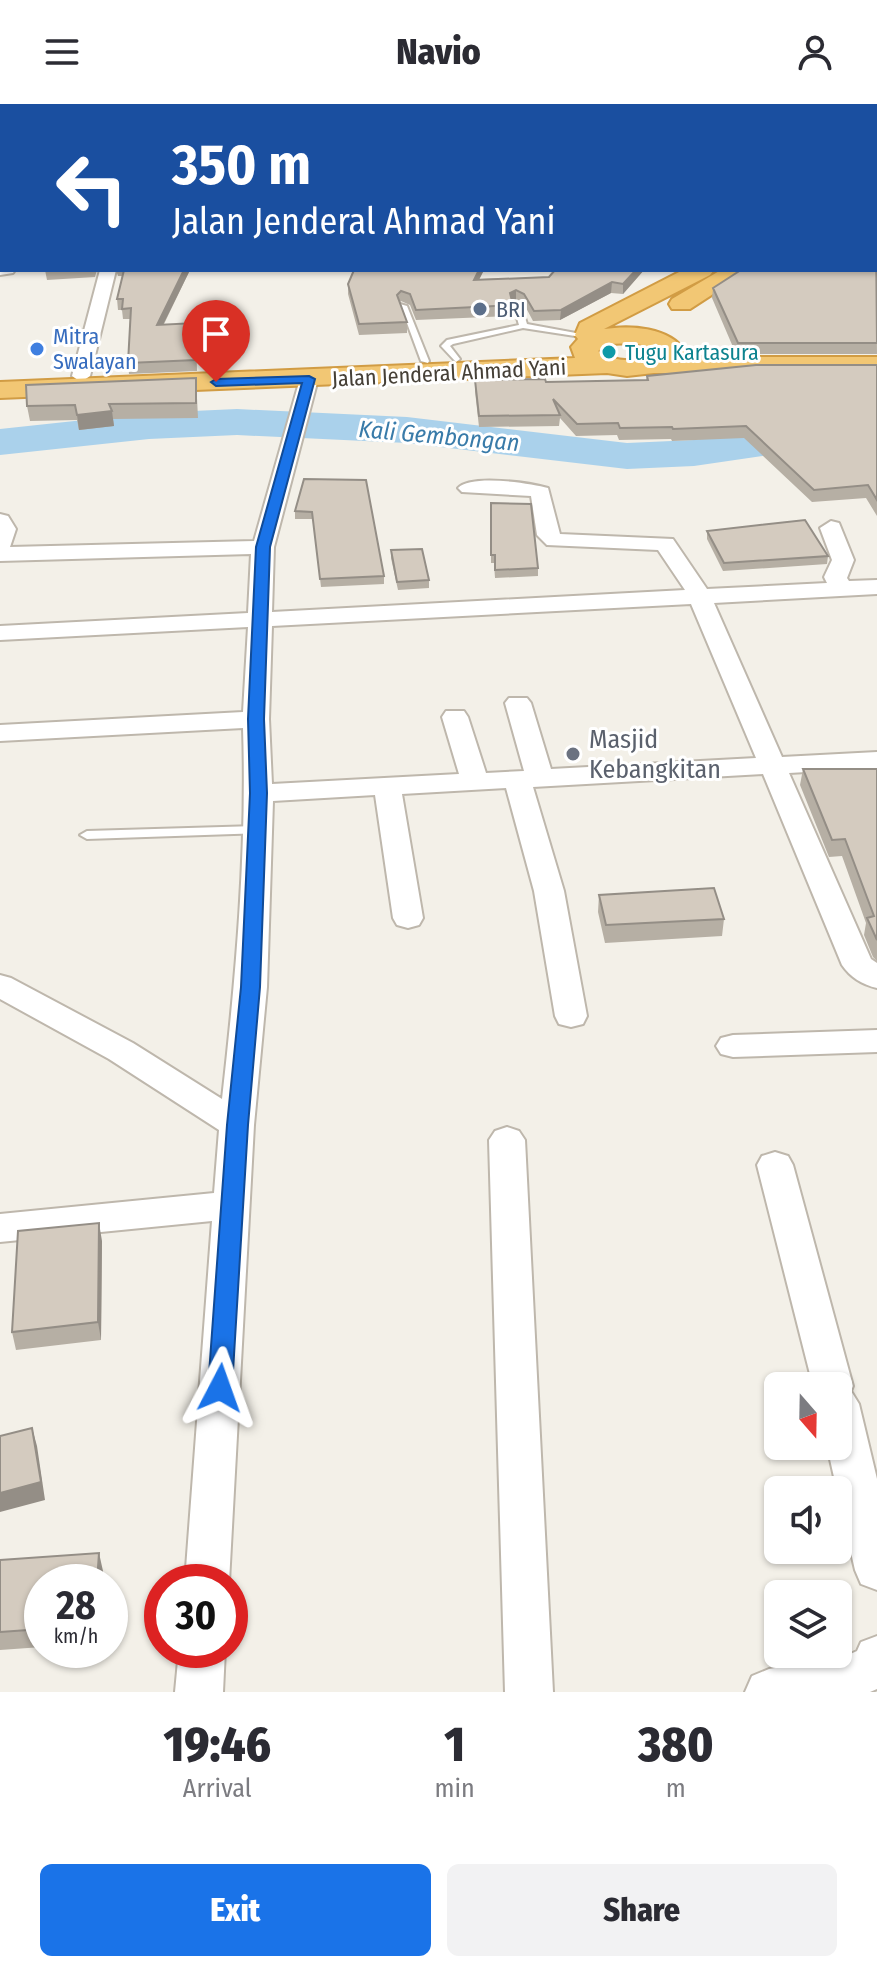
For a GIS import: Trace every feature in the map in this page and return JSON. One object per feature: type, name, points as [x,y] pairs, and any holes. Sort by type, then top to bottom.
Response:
[{"type":"highway","points":[[610,365],[585,354],[589,328],[698,272]]},
{"type":"highway","points":[[660,350],[652,333],[661,319],[735,272]]},
{"type":"highway","name":"Jalan Jenderal Ahmad Yani","points":[[0,379],[456,359],[622,335],[660,350]]},
{"type":"highway","name":"Jalan Jenderal Ahmad Yani","points":[[0,390],[610,365],[633,368],[660,350]]},
{"type":"highway","points":[[660,350],[740,354],[877,353]]},
{"type":"highway","points":[[660,350],[877,365]]},
{"type":"street","points":[[81,376],[107,272]]},
{"type":"street","points":[[208,1564],[237,1125],[249,1002],[259,793],[256,719],[263,547],[309,379]]},
{"type":"street","points":[[469,488],[540,491],[545,499],[548,535],[555,540],[660,542],[699,594],[858,965],[877,978]]},
{"type":"street","points":[[0,521],[5,529],[0,546]]},
{"type":"street","points":[[831,528],[845,560],[843,569],[835,577],[841,588]]},
{"type":"street","points":[[0,554],[263,547]]},
{"type":"street","points":[[0,633],[877,587]]},
{"type":"street","points":[[518,703],[528,778],[571,1016]]},
{"type":"street","points":[[455,717],[475,781]]},
{"type":"street","points":[[0,733],[256,719]]},
{"type":"street","points":[[259,793],[877,760]]},
{"type":"street","points":[[387,786],[408,918]]},
{"type":"street","points":[[0,985],[121,1051],[237,1125]]},
{"type":"street","points":[[733,1046],[877,1041]]},
{"type":"street","points":[[507,1140],[529,1692]]},
{"type":"street","points":[[775,1165],[829,1372]]},
{"type":"street","points":[[0,1228],[232,1205]]},
{"type":"street","points":[[851,1460],[877,1570]]},
{"type":"street","points":[[769,1692],[849,1678],[875,1666],[877,1658]]},
{"type":"street","points":[[199,1692],[201,1668]]},
{"type":"lane","points":[[517,305],[523,326]]},
{"type":"lane","points":[[403,306],[425,361]]},
{"type":"lane","points":[[456,359],[445,346],[450,342],[523,326],[589,340]]},
{"type":"lane","points":[[87,835],[257,830]]},
{"type":"building","points":[[124,272],[183,272],[157,325],[195,323],[196,360],[128,363],[131,308],[122,309],[123,299],[117,299]]},
{"type":"building","points":[[353,272],[478,272],[474,280],[549,277],[553,272],[634,272],[623,284],[612,282],[561,310],[534,311],[524,294],[516,290],[510,293],[513,305],[416,310],[410,294],[401,291],[397,295],[407,322],[359,324],[348,284]]},
{"type":"building","points":[[738,272],[876,272],[877,343],[738,343],[713,288]]},
{"type":"building","points":[[756,365],[877,365],[877,500],[868,485],[814,490],[746,426],[673,429],[620,428],[618,423],[577,424],[553,399],[560,415],[479,416],[475,380],[648,380],[647,376]]},
{"type":"building","points":[[196,378],[196,403],[109,404],[112,411],[77,415],[75,405],[27,406],[26,385]]},
{"type":"building","points":[[304,479],[366,480],[384,576],[320,579],[312,512],[295,511]]},
{"type":"building","points":[[491,503],[531,504],[538,568],[495,570],[495,555],[491,555]]},
{"type":"building","points":[[805,520],[828,556],[724,563],[707,531]]},
{"type":"building","points":[[422,549],[429,580],[397,582],[391,550]]},
{"type":"building","points":[[803,769],[877,769],[877,940],[867,918],[874,916],[845,839],[832,840]]},
{"type":"building","points":[[714,888],[724,919],[606,925],[599,895]]},
{"type":"building","points":[[99,1223],[98,1322],[12,1332],[18,1231]]},
{"type":"building","points":[[32,1428],[41,1482],[0,1493],[0,1436]]},
{"type":"building","points":[[99,1553],[98,1564],[24,1564],[24,1630],[0,1632],[0,1560]]},
{"type":"waterway","name":"Kali Gembongan","points":[[0,442],[149,426],[237,422],[407,430],[627,456],[694,453],[877,426]]},
{"type":"place","name":"BRI","points":[[480,309]]},
{"type":"place","name":"Mitra Swalayan","points":[[37,349]]},
{"type":"place","name":"Tugu Kartasura","points":[[609,352]]},
{"type":"place","name":"Masjid Kebangkitan","points":[[573,754]]},
{"type":"route","points":[[216,382],[309,379],[263,547],[256,719],[259,793],[251,987],[237,1125],[220,1388]]}]
